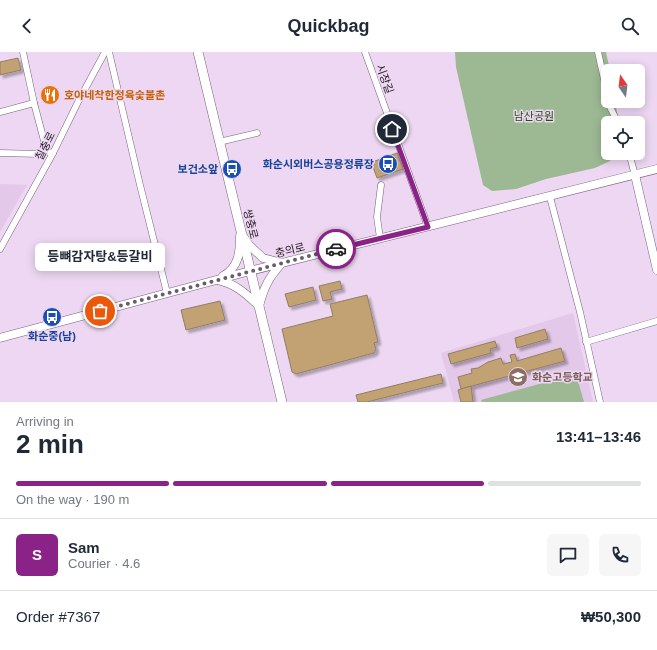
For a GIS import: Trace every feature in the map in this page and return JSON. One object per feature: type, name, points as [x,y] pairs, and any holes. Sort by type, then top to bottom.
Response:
[{"type":"main road","name":"쌍충로","points":[[198,52],[282,402]]},
{"type":"street","points":[[0,153],[40,154],[50,152],[34,103],[23,52]]},
{"type":"street","name":"칠충로","points":[[0,249],[50,152],[105,52]]},
{"type":"street","points":[[109,52],[167,293]]},
{"type":"street","name":"시장길","points":[[365,52],[428,227]]},
{"type":"street","points":[[598,52],[601,66]]},
{"type":"street","points":[[0,112],[34,103]]},
{"type":"street","points":[[219,142],[257,133]]},
{"type":"street","points":[[631,160],[657,270]]},
{"type":"street","name":"충의로","points":[[0,338],[250,271],[657,169]]},
{"type":"street","points":[[380,238],[377,217],[381,185]]},
{"type":"street","points":[[550,197],[600,402]]},
{"type":"street","points":[[241,233],[249,245],[263,258],[282,263]]},
{"type":"street","points":[[218,280],[228,274],[234,267],[239,255],[241,233]]},
{"type":"street","points":[[259,306],[263,289],[271,274],[282,263]]},
{"type":"street","points":[[218,280],[228,282],[242,290],[259,306]]},
{"type":"street","points":[[586,342],[657,322]]},
{"type":"shaded area","points":[[0,184],[27,185],[0,232]]},
{"type":"shaded area","name":"화순고등학교","points":[[573,313],[593,402],[454,402],[441,353]]},
{"type":"green space","name":"남산공원","points":[[455,52],[606,52],[609,64],[601,64],[601,108],[616,108],[618,116],[601,116],[601,160],[610,161],[595,168],[546,179],[516,189],[492,191],[483,185],[456,67]]},
{"type":"green space","points":[[576,374],[584,402],[482,402],[481,400]]},
{"type":"building","points":[[18,58],[21,70],[0,75],[0,62]]},
{"type":"building","name":"화순시외버스공용정류장","points":[[397,153],[403,169],[377,178],[373,167],[375,161]]},
{"type":"building","points":[[340,281],[342,289],[330,292],[332,299],[323,301],[319,286]]},
{"type":"building","points":[[313,287],[316,300],[289,307],[285,294]]},
{"type":"building","points":[[367,295],[378,342],[374,343],[376,349],[374,353],[296,374],[292,372],[282,329],[333,316],[330,304]]},
{"type":"building","points":[[220,301],[225,320],[186,330],[181,310]]},
{"type":"building","points":[[545,329],[548,339],[517,348],[515,338]]},
{"type":"building","points":[[495,341],[497,347],[490,349],[491,353],[451,364],[448,354]]},
{"type":"building","points":[[561,348],[565,361],[461,389],[458,377],[472,373],[471,369],[478,368],[488,362],[501,358],[503,364],[512,362],[510,355],[515,354],[517,361]]},
{"type":"building","points":[[441,374],[443,383],[367,402],[358,402],[356,395]]},
{"type":"building","points":[[471,386],[473,402],[461,402],[458,390]]},
{"type":"way so far","points":[[100,311],[336,249]]},
{"type":"place","name":"호야네착한정육숯불촌","points":[[50,95]]},
{"type":"place","name":"화순시외버스공용정류장","points":[[388,164]]},
{"type":"place","name":"보건소앞","points":[[232,169]]},
{"type":"place","name":"등뼈감자탕&등갈비","points":[[100,311]]},
{"type":"place","name":"화순중(남)","points":[[52,317]]},
{"type":"place","name":"화순고등학교","points":[[518,377]]},
{"type":"route","points":[[336,249],[428,227],[392,129]]}]
